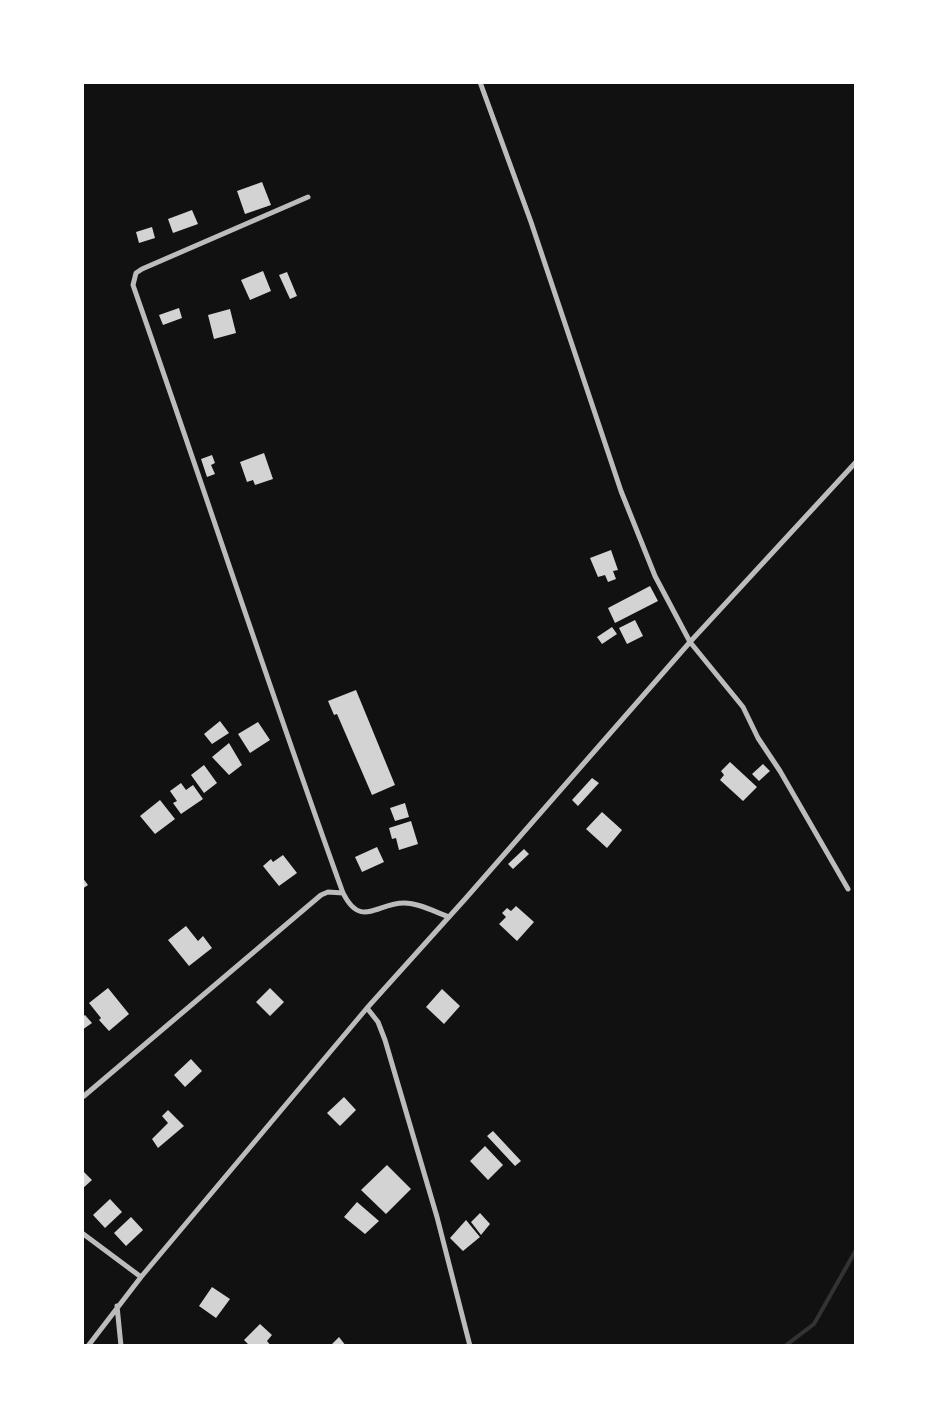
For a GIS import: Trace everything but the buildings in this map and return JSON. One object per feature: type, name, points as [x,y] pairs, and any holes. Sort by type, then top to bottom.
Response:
[{"type":"street","points":[[480,82],[531,222],[621,491],[655,576],[690,642],[743,707],[758,738],[848,889]]},
{"type":"street","points":[[308,197],[142,269],[136,273],[133,285],[295,760],[343,893],[353,908],[361,912],[370,913],[406,903],[449,917]]},
{"type":"street","points":[[88,1346],[117,1306],[366,1008],[449,917],[690,642],[855,462]]},
{"type":"street","points":[[84,1096],[321,895],[328,892],[343,893]]},
{"type":"street","points":[[366,1008],[378,1022],[385,1040],[437,1217],[470,1346]]},
{"type":"street","points":[[82,1233],[141,1277]]},
{"type":"street","points":[[117,1306],[121,1346]]},
{"type":"waterway","points":[[785,1346],[814,1324],[856,1250]]}]
